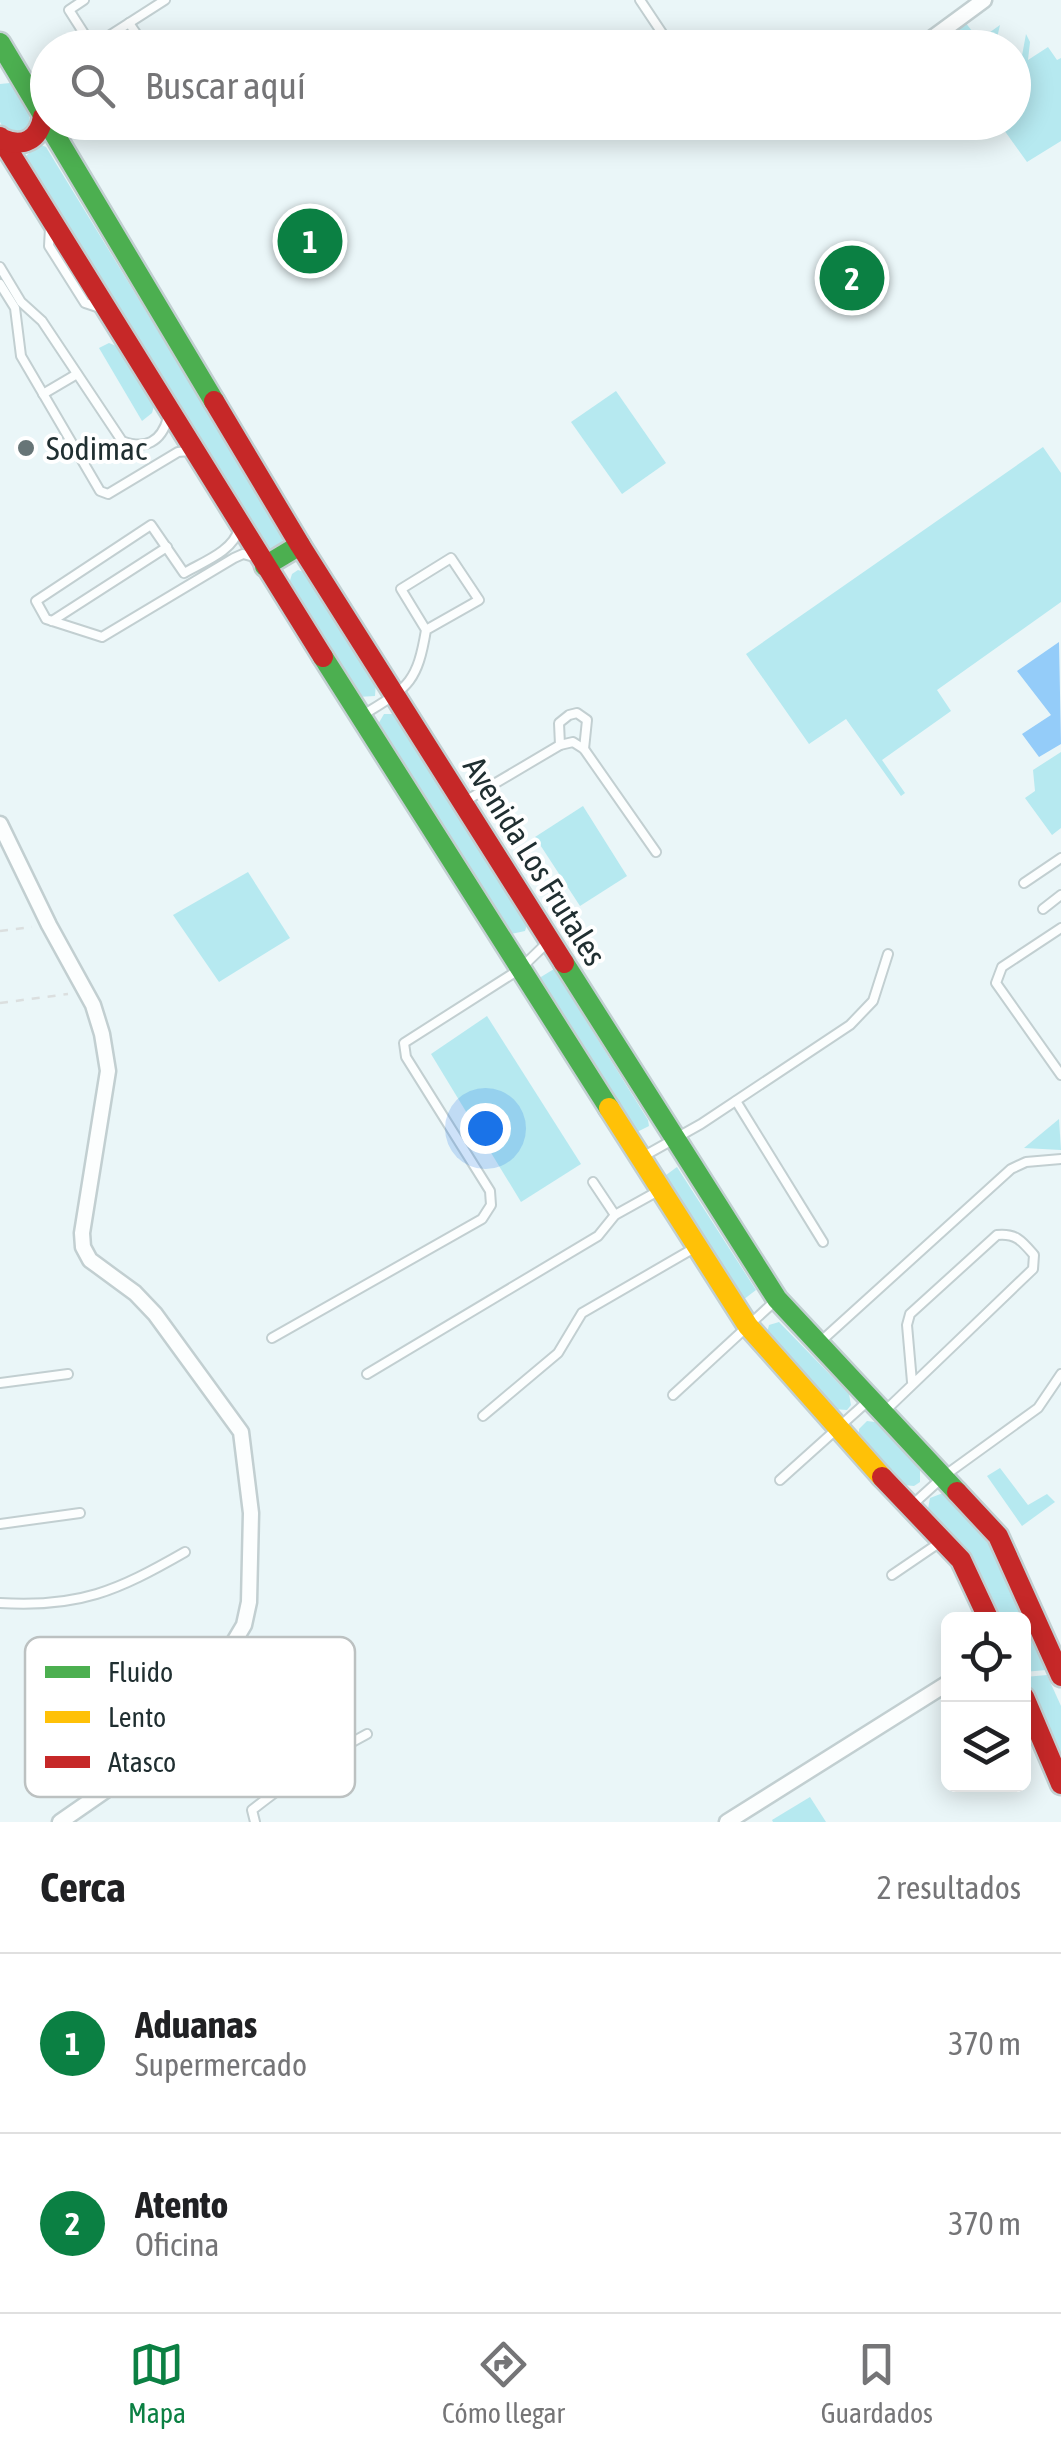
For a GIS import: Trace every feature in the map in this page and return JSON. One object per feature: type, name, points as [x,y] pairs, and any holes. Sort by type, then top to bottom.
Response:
[{"type":"main road","name":"Avenida Los Frutales","points":[[0,43],[16,80]]},
{"type":"main road","points":[[1,138],[12,144],[30,140]]},
{"type":"main road","points":[[1,138],[265,566],[748,1326],[838,1430],[960,1560],[985,1612]]},
{"type":"main road","name":"Avenida Los Frutales","points":[[57,140],[300,546],[778,1299],[998,1536],[1061,1676]]},
{"type":"main road","points":[[265,566],[300,546]]},
{"type":"main road","points":[[1026,1702],[1061,1784]]},
{"type":"street","points":[[943,30],[984,0]]},
{"type":"street","points":[[0,824],[86,992],[102,1034],[108,1071],[83,1248],[90,1260],[135,1293],[155,1314],[241,1432],[251,1513],[250,1575],[244,1626],[237,1637]]},
{"type":"street","points":[[727,1822],[941,1687]]},
{"type":"street","points":[[60,1822],[96,1797]]},
{"type":"lane","points":[[81,30],[69,10],[84,0]]},
{"type":"lane","points":[[119,30],[165,0]]},
{"type":"lane","points":[[640,0],[660,30]]},
{"type":"lane","points":[[130,23],[134,30]]},
{"type":"lane","points":[[0,267],[21,302],[42,321],[122,441],[142,446],[152,443],[164,432],[169,412]]},
{"type":"lane","points":[[0,284],[15,308],[21,356],[104,494],[178,452],[193,450]]},
{"type":"lane","points":[[44,394],[77,374]]},
{"type":"lane","points":[[239,524],[239,534],[230,546],[184,573],[151,525],[36,600],[46,619],[102,638],[234,558],[251,554],[265,566]]},
{"type":"lane","points":[[52,621],[168,547]]},
{"type":"lane","points":[[360,717],[411,683],[421,662],[426,630],[401,590],[451,558],[479,600],[426,630]]},
{"type":"lane","points":[[560,744],[559,723],[569,714],[577,714],[587,720],[584,749]]},
{"type":"lane","points":[[463,803],[560,744],[574,742],[584,749],[656,852]]},
{"type":"lane","points":[[1024,883],[1061,858]]},
{"type":"lane","points":[[1043,909],[1061,896]]},
{"type":"lane","points":[[1061,928],[1002,967],[996,982],[1061,1075]]},
{"type":"lane","points":[[272,1338],[482,1219],[491,1205],[490,1191],[406,1057],[404,1043],[520,969],[549,941]]},
{"type":"lane","points":[[640,1158],[736,1102],[862,1014],[873,1001],[888,954]]},
{"type":"lane","points":[[736,1102],[824,1242]]},
{"type":"lane","points":[[818,1343],[1011,1169],[1026,1162],[1061,1159]]},
{"type":"lane","points":[[593,1182],[615,1214]]},
{"type":"lane","points":[[367,1374],[598,1236],[615,1214],[660,1190]]},
{"type":"lane","points":[[780,1480],[838,1430],[912,1382],[1033,1269],[1034,1255],[1019,1238],[997,1235],[910,1314],[912,1382]]},
{"type":"lane","points":[[482,1416],[558,1353],[582,1312],[696,1247]]},
{"type":"lane","points":[[674,1395],[778,1299]]},
{"type":"lane","points":[[0,1383],[68,1374]]},
{"type":"lane","points":[[912,1506],[944,1476],[1038,1408],[1061,1374]]},
{"type":"lane","points":[[0,1524],[80,1513]]},
{"type":"lane","points":[[892,1575],[943,1540]]},
{"type":"lane","points":[[0,1603],[40,1606],[78,1602],[153,1570],[184,1552]]},
{"type":"lane","points":[[355,1740],[367,1734]]},
{"type":"lane","points":[[254,1819],[252,1810],[269,1797]]},
{"type":"path","points":[[0,931],[49,925]]},
{"type":"path","points":[[0,1002],[86,992]]},
{"type":"shaded area","points":[[965,22],[971,30],[954,30]]},
{"type":"shaded area","points":[[1048,47],[1057,60],[1061,58],[1061,141],[1027,162],[1011,140],[1031,140],[1031,58]]},
{"type":"shaded area","points":[[10,83],[27,106],[29,121],[19,132],[8,136],[0,122],[0,84]]},
{"type":"shaded area","points":[[39,144],[46,147],[283,536],[282,547],[269,554],[25,160]]},
{"type":"shaded area","points":[[109,343],[119,347],[154,406],[142,421],[99,348]]},
{"type":"shaded area","points":[[616,391],[666,463],[622,494],[571,422]]},
{"type":"shaded area","points":[[1043,447],[1061,473],[1061,602],[937,690],[951,711],[882,760],[905,793],[901,796],[846,719],[809,744],[746,654]]},
{"type":"shaded area","points":[[298,570],[310,574],[376,682],[375,696],[358,697],[288,587],[292,574]]},
{"type":"shaded area","points":[[384,714],[396,714],[527,925],[525,931],[511,934],[377,726]]},
{"type":"shaded area","points":[[1061,752],[1061,828],[1052,835],[1025,798],[1035,791],[1033,770]]},
{"type":"shaded area","points":[[583,806],[627,876],[580,906],[535,837]]},
{"type":"shaded area","points":[[248,872],[290,938],[219,982],[173,915]]},
{"type":"shaded area","points":[[554,969],[649,1126],[635,1133],[536,980]]},
{"type":"shaded area","points":[[487,1016],[581,1164],[521,1202],[431,1054]]},
{"type":"shaded area","points":[[1059,1119],[1061,1150],[1024,1148]]},
{"type":"shaded area","points":[[677,1167],[756,1290],[739,1303],[662,1178]]},
{"type":"shaded area","points":[[779,1322],[849,1394],[851,1405],[847,1410],[833,1409],[767,1333],[769,1325]]},
{"type":"shaded area","points":[[867,1421],[875,1422],[920,1469],[920,1482],[903,1485],[859,1436],[859,1429]]},
{"type":"shaded area","points":[[1000,1468],[1028,1505],[1047,1494],[1055,1502],[1022,1526],[987,1476]]},
{"type":"shaded area","points":[[943,1493],[993,1549],[1021,1612],[997,1612],[969,1551],[928,1509],[930,1498]]},
{"type":"shaded area","points":[[1031,1636],[1046,1670],[1031,1671]]},
{"type":"shaded area","points":[[1047,1675],[1061,1706],[1061,1761],[1031,1691],[1031,1676]]},
{"type":"shaded area","points":[[810,1797],[826,1822],[773,1822],[772,1820]]},
{"type":"water","points":[[1059,642],[1061,744],[1039,757],[1022,734],[1051,715],[1017,671]]},
{"type":"traffic: fast","points":[[0,43],[30,93]]},
{"type":"traffic: fast","points":[[58,140],[214,401]]},
{"type":"traffic: fast","points":[[265,566],[300,545]]},
{"type":"traffic: fast","points":[[323,657],[609,1108]]},
{"type":"traffic: fast","points":[[564,963],[777,1299],[957,1492]]},
{"type":"traffic: slow","points":[[609,1108],[748,1326],[882,1477]]},
{"type":"traffic: jam","points":[[0,137],[323,657]]},
{"type":"traffic: jam","points":[[2,139],[17,143],[30,139]]},
{"type":"traffic: jam","points":[[214,401],[300,545],[564,963]]},
{"type":"traffic: jam","points":[[882,1477],[961,1560],[985,1612]]},
{"type":"traffic: jam","points":[[957,1492],[998,1536],[1061,1676]]},
{"type":"traffic: jam","points":[[1026,1702],[1061,1784]]},
{"type":"place","name":"Aduanas","points":[[310,241]]},
{"type":"place","name":"Atento","points":[[852,278]]},
{"type":"place","name":"Sodimac","points":[[26,448]]}]
